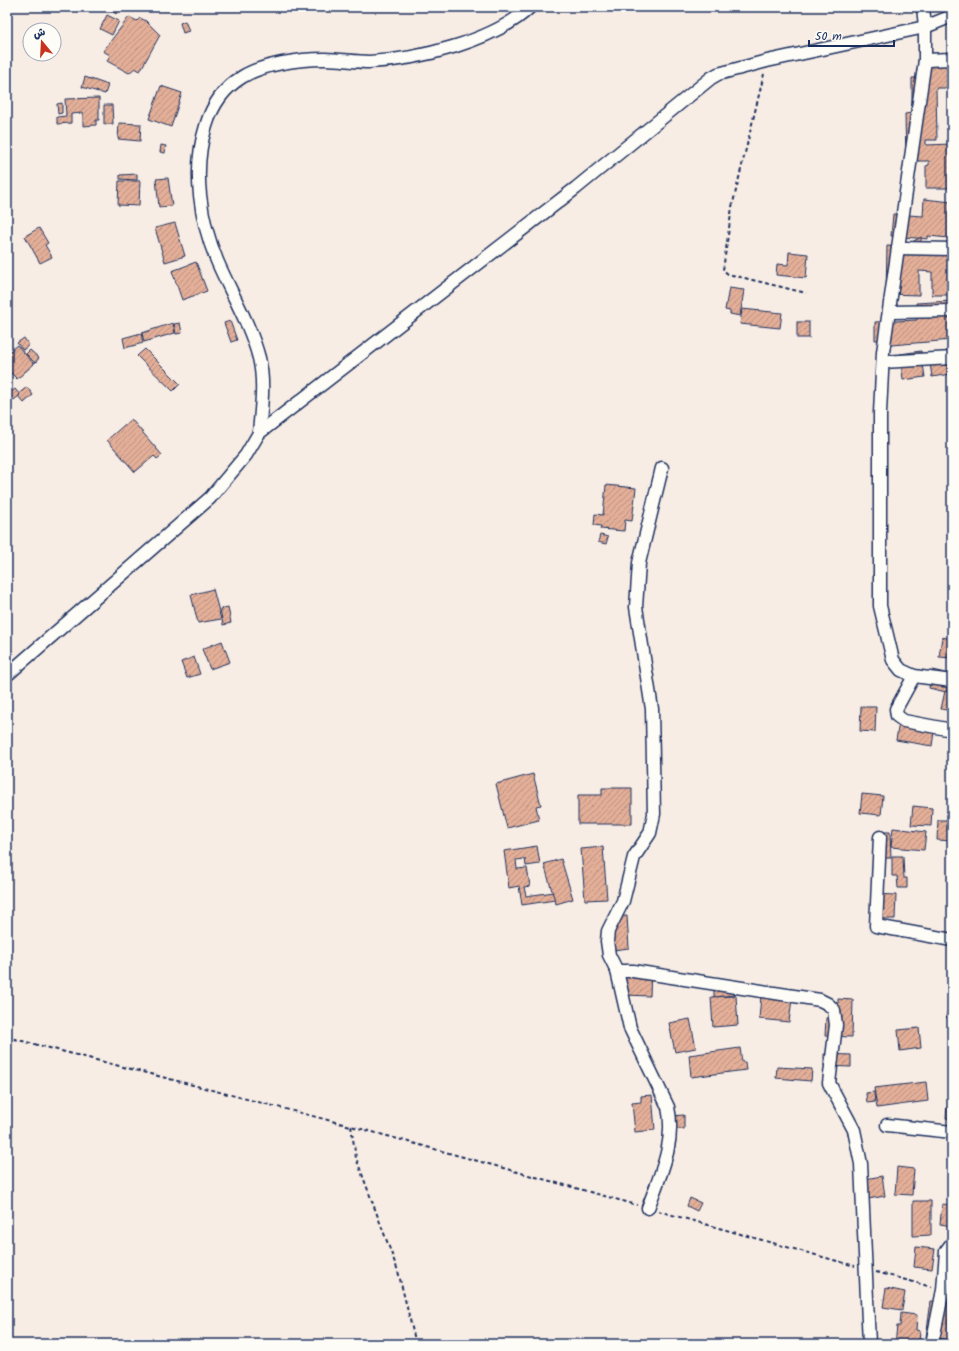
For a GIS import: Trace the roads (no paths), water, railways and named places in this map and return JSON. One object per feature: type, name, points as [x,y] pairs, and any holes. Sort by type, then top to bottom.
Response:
[{"type":"street","points":[[259,433],[263,381],[259,360],[250,327],[218,263],[209,238],[203,212],[199,179],[200,145],[211,110],[231,84],[250,72],[296,60],[326,59],[368,62],[397,60],[429,54],[479,37],[503,25],[530,7]]},
{"type":"street","points":[[923,7],[925,27],[925,60],[883,362],[880,413],[880,606],[893,660],[901,670],[914,676],[952,681]]},
{"type":"street","points":[[7,675],[210,498],[246,455],[259,433],[576,188],[711,78],[718,74],[767,61],[925,27],[952,16]]},
{"type":"street","points":[[925,60],[952,59]]},
{"type":"street","points":[[898,248],[952,249]]},
{"type":"street","points":[[890,312],[952,311]]},
{"type":"street","points":[[883,362],[952,358]]},
{"type":"street","points":[[648,1208],[667,1157],[671,1121],[668,1107],[630,1028],[617,971],[608,955],[607,941],[608,931],[623,901],[634,857],[650,833],[654,814],[652,709],[636,607],[639,563],[662,468]]},
{"type":"street","points":[[914,676],[896,709],[897,716],[904,721],[952,730]]},
{"type":"street","points":[[880,837],[876,926],[952,940]]},
{"type":"street","points":[[617,971],[633,971],[820,1000],[828,1004],[834,1010],[836,1025],[829,1083],[854,1130],[861,1164],[869,1344]]},
{"type":"street","points":[[887,1125],[952,1132]]},
{"type":"street","points":[[932,1344],[943,1290],[946,1251],[952,1243]]}]
